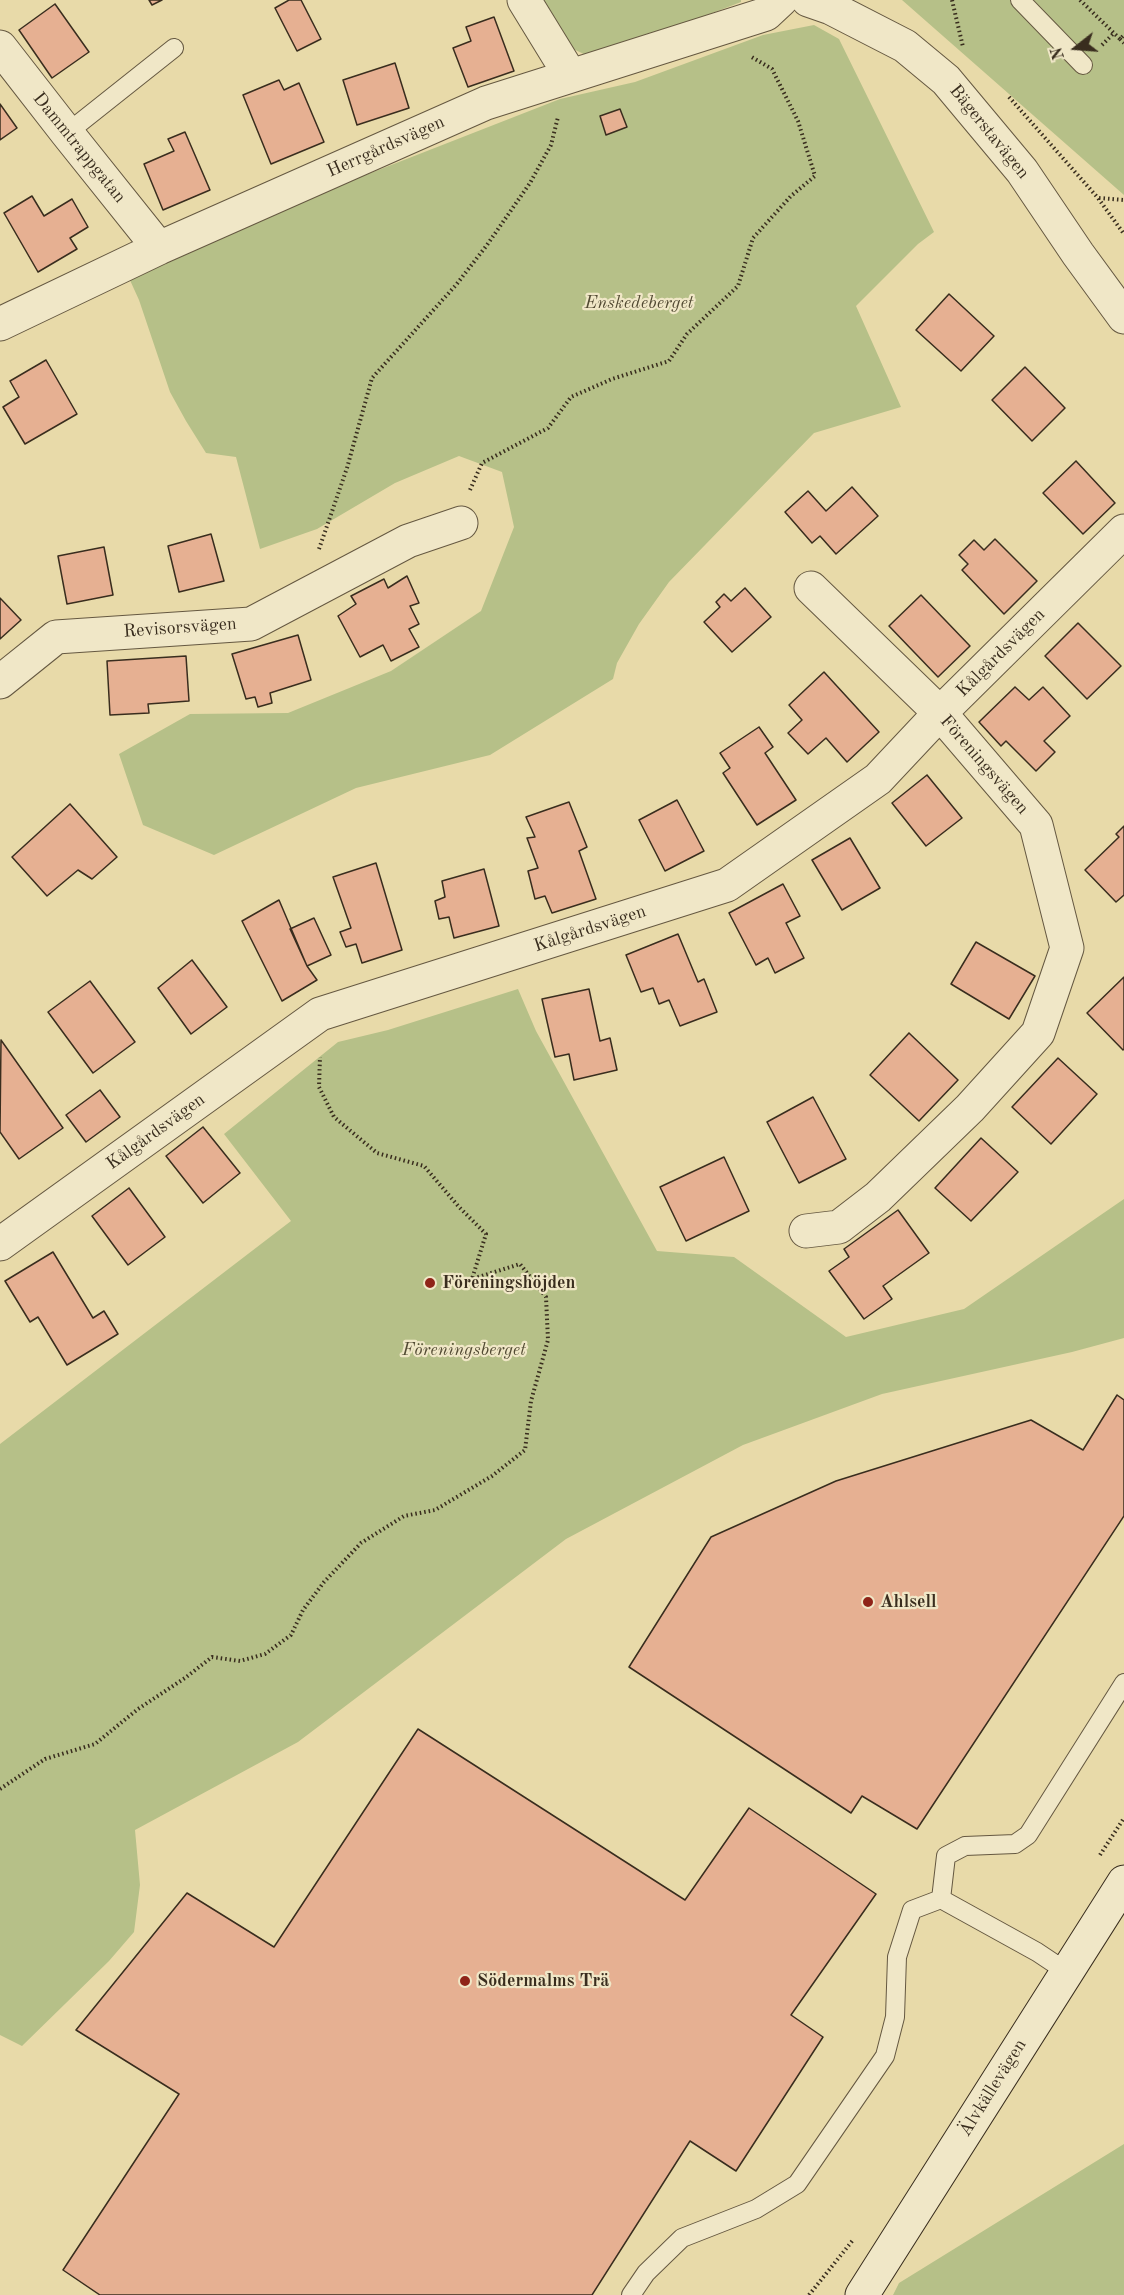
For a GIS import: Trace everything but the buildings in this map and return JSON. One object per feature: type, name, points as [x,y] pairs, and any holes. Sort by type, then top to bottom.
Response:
[{"type":"street","points":[[524,0],[570,75]]},
{"type":"street","name":"Herrgårdsvägen","points":[[3,316],[486,103],[766,14],[781,0]]},
{"type":"street","name":"Bägerstavägen","points":[[825,3],[905,45],[946,80],[1022,171],[1078,254],[1124,316]]},
{"type":"street","name":"Dammtrappgatan","points":[[0,47],[66,134],[159,248]]},
{"type":"street","name":"Revisorsvägen","points":[[0,682],[56,637],[251,624],[408,541],[461,524]]},
{"type":"street","name":"Kålgårdsvägen","points":[[0,1244],[320,1014],[727,885],[878,779],[940,713],[1124,531]]},
{"type":"street","name":"Föreningsvägen","points":[[806,1232],[839,1227],[878,1197],[970,1108],[1038,1033],[1067,948],[1036,825],[940,713],[811,588]]},
{"type":"street","name":"Älvkällevägen","points":[[862,2295],[1124,1882]]},
{"type":"lane","points":[[1020,0],[1083,64]]},
{"type":"lane","points":[[66,134],[174,48]]},
{"type":"lane","points":[[941,1899],[946,1857],[965,1846],[1015,1844],[1028,1835],[1124,1683]]},
{"type":"lane","points":[[631,2295],[646,2273],[682,2238],[756,2209],[797,2184],[885,2056],[894,2017],[897,1957],[912,1910],[941,1899],[1067,1971]]},
{"type":"path","points":[[952,0],[965,55]]},
{"type":"path","points":[[1080,0],[1124,43]]},
{"type":"path","points":[[461,524],[469,493],[482,463],[548,428],[571,397],[612,379],[669,361],[687,334],[738,286],[753,238],[791,196],[814,176],[798,121],[771,69],[708,32]]},
{"type":"path","points":[[1120,39],[1124,35]]},
{"type":"path","points":[[303,598],[347,468],[372,378],[473,264],[530,183],[551,145],[570,75]]},
{"type":"path","points":[[1124,200],[1098,198],[1124,234]]},
{"type":"path","points":[[1117,199],[1124,205]]},
{"type":"path","points":[[0,1789],[45,1759],[95,1744],[138,1709],[212,1657],[240,1661],[265,1654],[291,1635],[303,1610],[324,1581],[361,1543],[404,1516],[435,1510],[492,1476],[525,1450],[531,1401],[548,1340],[546,1297],[520,1264],[472,1279],[486,1234],[424,1166],[377,1153],[334,1117],[319,1087],[320,1014]]},
{"type":"green space","points":[[538,0],[741,0],[741,2],[588,56],[569,47]]},
{"type":"green space","points":[[902,0],[1124,0],[1124,195]]},
{"type":"green space","name":"Enskedeberget","points":[[814,25],[839,39],[934,232],[918,244],[856,306],[901,407],[814,433],[669,582],[639,624],[617,663],[613,679],[490,755],[356,788],[214,855],[143,825],[119,754],[190,714],[288,713],[391,671],[481,611],[514,527],[502,472],[459,456],[395,483],[317,529],[260,549],[236,457],[206,453],[186,421],[170,392],[139,300],[129,278],[294,203],[560,99],[635,82],[763,35]]},
{"type":"green space","name":"Föreningsberget","points":[[518,989],[536,1031],[657,1251],[734,1257],[846,1337],[964,1309],[1124,1199],[1124,1338],[1072,1352],[882,1394],[743,1445],[566,1539],[298,1742],[135,1830],[140,1885],[134,1932],[109,1961],[22,2046],[0,2035],[0,1444],[291,1221],[224,1134],[338,1042],[388,1030]]},
{"type":"green space","points":[[1124,2144],[1124,2295],[893,2295],[899,2283]]},
{"type":"place","name":"Föreningshöjden","points":[[430,1283]]},
{"type":"place","name":"Ahlsell","points":[[868,1602]]},
{"type":"place","name":"Södermalms Trä","points":[[465,1981]]}]
